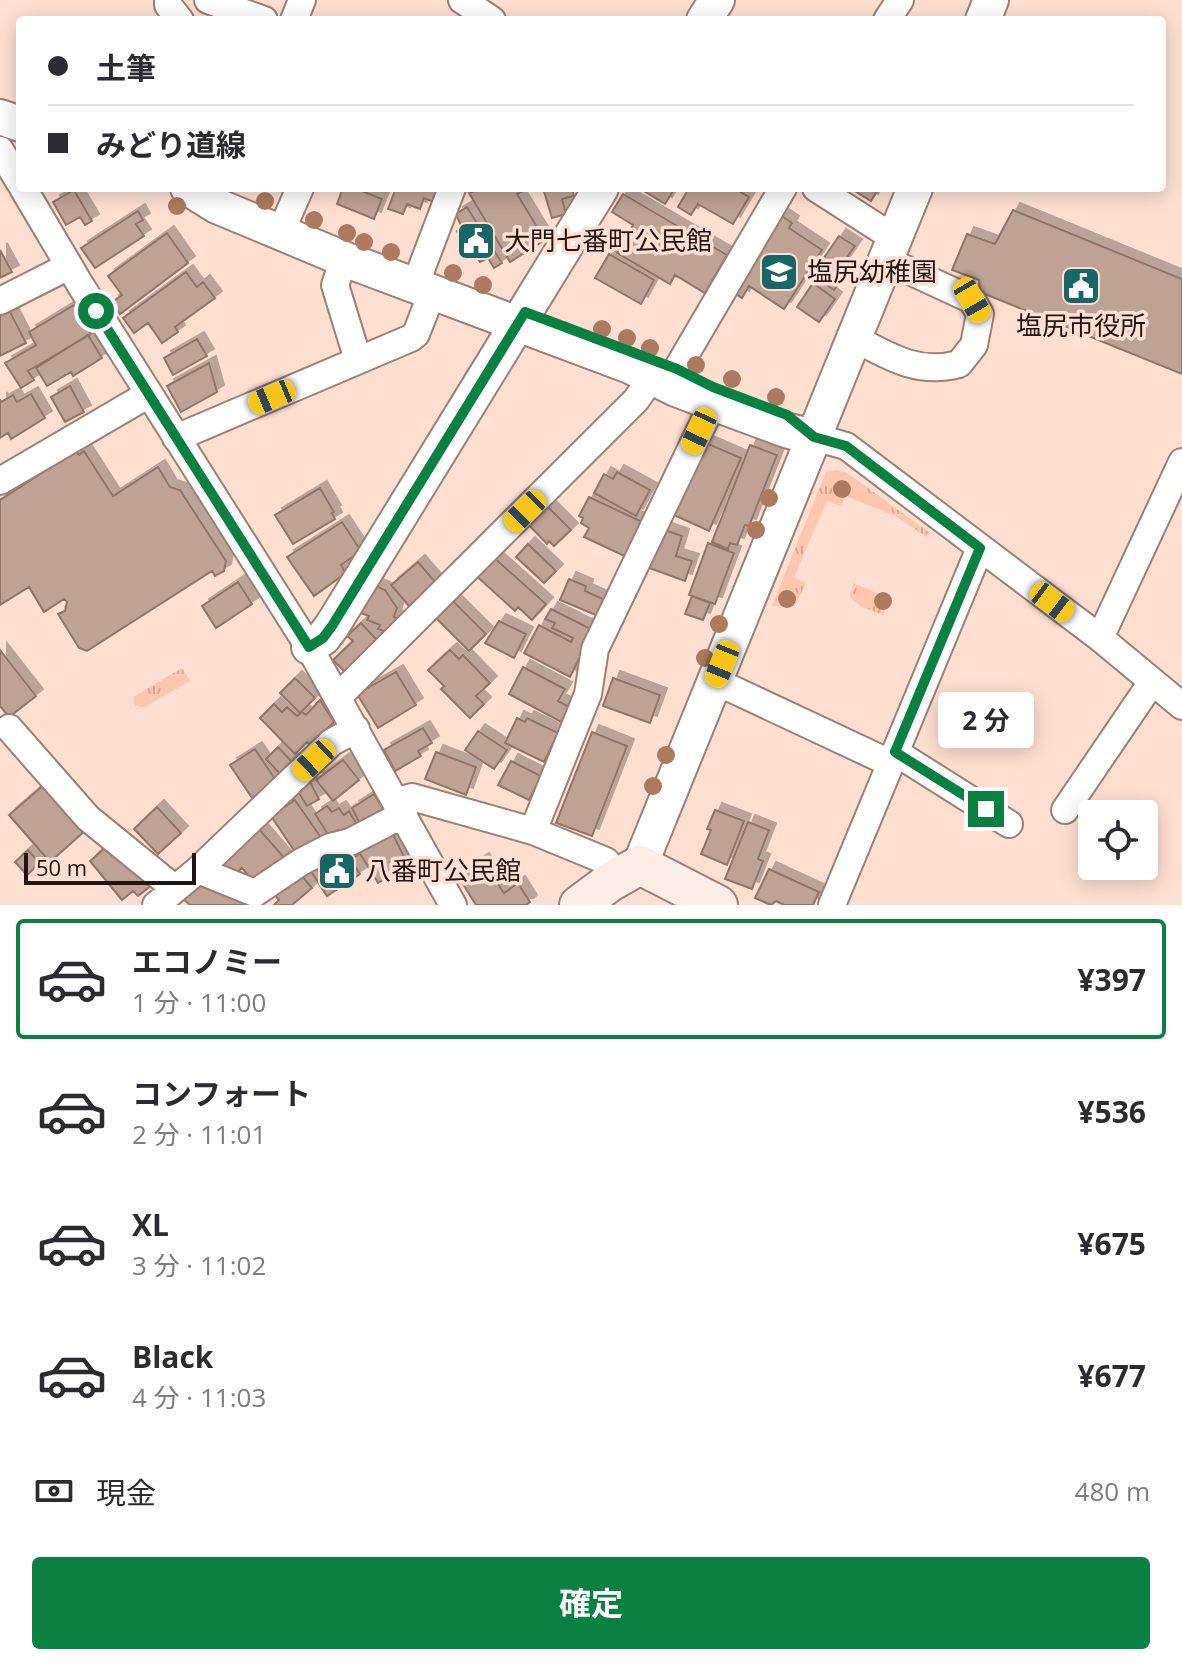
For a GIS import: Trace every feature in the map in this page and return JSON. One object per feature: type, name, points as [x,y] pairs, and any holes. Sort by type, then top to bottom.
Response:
[{"type":"main road","points":[[579,905],[629,871],[718,905]]},
{"type":"street","points":[[208,0],[253,16]]},
{"type":"street","points":[[462,0],[486,16]]},
{"type":"street","points":[[0,150],[16,177]]},
{"type":"street","points":[[25,192],[309,647],[453,905]]},
{"type":"street","points":[[195,192],[217,206],[344,259],[522,318],[664,373],[713,387],[787,415],[814,437]]},
{"type":"street","points":[[204,192],[220,196],[295,196],[425,284]]},
{"type":"street","points":[[176,438],[416,334],[425,284],[451,192]]},
{"type":"street","points":[[309,647],[323,638],[332,626],[599,192]]},
{"type":"street","points":[[338,697],[685,351],[781,192]]},
{"type":"street","points":[[821,192],[890,249],[972,300],[980,314],[974,345],[959,364],[941,369],[903,363],[854,338]]},
{"type":"street","points":[[198,870],[255,893],[301,862],[330,847],[350,842],[412,797],[533,831],[629,871],[714,684],[913,192]]},
{"type":"street","points":[[344,259],[335,285],[358,360]]},
{"type":"street","points":[[0,301],[69,266]]},
{"type":"street","points":[[664,373],[713,403],[789,431],[846,446],[1181,702]]},
{"type":"street","points":[[0,481],[149,394]]},
{"type":"street","points":[[533,831],[588,694],[595,649],[713,403]]},
{"type":"street","points":[[1100,638],[1182,462]]},
{"type":"street","points":[[832,905],[980,548]]},
{"type":"street","points":[[1065,810],[1152,682]]},
{"type":"street","points":[[714,684],[892,757],[1009,824]]},
{"type":"street","points":[[9,728],[88,818],[165,896],[198,870],[332,742],[356,729]]},
{"type":"green space","points":[[838,470],[850,475],[930,533],[927,537],[895,516],[846,496],[841,506],[827,501],[794,577],[806,583],[795,606],[772,606],[826,472]]},
{"type":"green space","points":[[853,583],[890,599],[883,615],[860,606],[850,597]]},
{"type":"green space","points":[[182,668],[190,681],[145,707],[134,704],[134,697],[138,694]]},
{"type":"building","points":[[75,192],[92,221],[85,225],[80,217],[66,225],[53,202]]},
{"type":"building","points":[[342,192],[365,192],[382,199],[374,219],[337,204]]},
{"type":"building","points":[[394,192],[438,192],[434,202],[424,198],[420,209],[407,204],[403,214],[388,209]]},
{"type":"building","points":[[521,192],[517,194],[545,240],[510,262],[469,193]]},
{"type":"building","points":[[544,192],[573,192],[574,196],[562,199],[566,214],[552,218]]},
{"type":"building","points":[[646,192],[672,192],[665,204]]},
{"type":"building","points":[[687,192],[741,192],[749,197],[733,224],[698,204],[691,215],[678,207]]},
{"type":"building","points":[[856,192],[877,192],[871,201]]},
{"type":"building","points":[[623,194],[727,255],[705,293],[675,275],[670,284],[617,253],[633,225],[612,212]]},
{"type":"building","points":[[467,207],[502,263],[494,268],[488,258],[480,262],[477,257],[475,259],[457,231],[462,228],[456,214]]},
{"type":"building","name":"塩尻市役所","points":[[1013,210],[1182,279],[1182,374],[980,292],[979,280],[952,270],[967,234],[995,244]]},
{"type":"building","points":[[138,211],[143,220],[136,224],[144,236],[95,268],[81,248]]},
{"type":"building","points":[[782,216],[792,223],[789,228],[822,250],[784,309],[749,286],[742,298],[733,292]]},
{"type":"building","points":[[167,233],[188,263],[120,314],[112,302],[122,295],[108,276]]},
{"type":"building","points":[[839,236],[855,246],[842,265],[849,270],[834,290],[812,275]]},
{"type":"building","points":[[0,250],[12,272],[0,278]]},
{"type":"building","points":[[609,254],[654,280],[641,304],[595,278]]},
{"type":"building","points":[[186,272],[197,287],[203,282],[215,298],[175,327],[178,332],[162,343],[148,323],[134,333],[123,318]]},
{"type":"building","points":[[813,283],[835,299],[819,322],[797,307]]},
{"type":"building","points":[[74,305],[91,334],[28,371],[34,380],[21,388],[5,363],[36,345],[29,332]]},
{"type":"building","points":[[8,308],[26,343],[0,356],[0,312]]},
{"type":"building","points":[[88,335],[102,358],[73,376],[71,372],[47,386],[36,368]]},
{"type":"building","points":[[197,339],[207,356],[173,375],[164,358]]},
{"type":"building","points":[[209,363],[217,392],[181,412],[167,386]]},
{"type":"building","points":[[70,386],[84,412],[65,422],[51,397]]},
{"type":"building","points":[[31,394],[45,418],[11,439],[8,433],[0,438],[0,399],[1,402],[13,395],[17,402]]},
{"type":"building","points":[[706,443],[741,458],[709,531],[674,515]]},
{"type":"building","points":[[750,445],[777,455],[749,526],[745,525],[737,545],[730,543],[728,549],[712,542]]},
{"type":"building","points":[[76,451],[79,455],[84,451],[113,496],[158,467],[170,487],[180,490],[226,561],[224,571],[215,576],[212,571],[87,651],[79,648],[58,614],[65,611],[67,602],[64,599],[44,612],[29,587],[0,605],[0,500]]},
{"type":"building","points":[[617,472],[650,490],[636,516],[594,493],[604,474],[613,479]]},
{"type":"building","points":[[320,488],[335,519],[293,544],[275,515]]},
{"type":"building","points":[[589,497],[649,525],[633,560],[584,537],[589,528],[581,523],[583,518],[579,516]]},
{"type":"building","points":[[546,505],[571,530],[554,546],[549,541],[547,544],[527,523]]},
{"type":"building","points":[[342,522],[361,551],[341,565],[346,573],[314,596],[287,557]]},
{"type":"building","points":[[665,530],[682,536],[676,556],[692,561],[685,581],[641,565]]},
{"type":"building","points":[[708,543],[734,553],[715,604],[689,595]]},
{"type":"building","points":[[528,544],[556,571],[544,583],[516,557]]},
{"type":"building","points":[[490,554],[546,604],[532,620],[518,607],[515,611],[473,573]]},
{"type":"building","points":[[418,562],[436,583],[409,606],[391,585]]},
{"type":"building","points":[[569,579],[586,586],[585,591],[605,600],[598,616],[560,600]]},
{"type":"building","points":[[238,582],[252,604],[216,628],[202,606]]},
{"type":"building","points":[[374,585],[385,590],[397,608],[394,617],[400,619],[394,635],[378,629],[380,625],[358,612]]},
{"type":"building","points":[[692,596],[710,603],[703,620],[685,614]]},
{"type":"building","points":[[449,597],[486,634],[469,651],[432,614]]},
{"type":"building","points":[[551,609],[593,630],[570,677],[524,653],[539,625],[571,642],[573,638],[552,628],[555,623],[545,619]]},
{"type":"building","points":[[499,621],[526,634],[514,658],[485,643]]},
{"type":"building","points":[[361,623],[378,641],[348,675],[333,660],[353,641],[347,636]]},
{"type":"building","points":[[0,650],[36,696],[9,717],[0,706]]},
{"type":"building","points":[[450,650],[459,659],[463,655],[490,683],[476,696],[484,704],[470,718],[441,689],[444,686],[428,670]]},
{"type":"building","points":[[523,667],[565,689],[558,701],[573,709],[565,724],[509,694]]},
{"type":"building","points":[[396,672],[416,705],[378,728],[357,694]]},
{"type":"building","points":[[295,678],[315,698],[300,713],[280,693]]},
{"type":"building","points":[[613,678],[660,695],[650,723],[603,706]]},
{"type":"building","points":[[320,700],[334,722],[310,746],[307,742],[295,754],[260,718],[274,704],[282,712],[287,707],[297,716],[302,712],[306,715]]},
{"type":"building","points":[[517,718],[525,722],[527,718],[558,733],[544,762],[505,743]]},
{"type":"building","points":[[423,728],[432,743],[418,751],[421,756],[395,771],[384,750]]},
{"type":"building","points":[[478,731],[507,750],[494,769],[465,750]]},
{"type":"building","points":[[592,732],[627,746],[592,836],[556,823]]},
{"type":"building","points":[[278,747],[294,764],[282,776],[266,759]]},
{"type":"building","points":[[255,749],[277,782],[252,798],[230,765]]},
{"type":"building","points":[[436,752],[476,767],[466,795],[425,779]]},
{"type":"building","points":[[343,760],[359,780],[333,801],[316,780]]},
{"type":"building","points":[[511,761],[541,776],[529,800],[498,785]]},
{"type":"building","points":[[309,780],[319,799],[307,806],[296,788]]},
{"type":"building","points":[[46,783],[86,830],[50,862],[9,815]]},
{"type":"building","points":[[374,794],[386,814],[363,830],[352,808]]},
{"type":"building","points":[[295,800],[322,839],[297,855],[271,816]]},
{"type":"building","points":[[327,806],[332,812],[339,808],[344,815],[349,811],[356,823],[340,834],[338,830],[329,836],[315,814]]},
{"type":"building","points":[[157,807],[181,833],[158,854],[134,829]]},
{"type":"building","points":[[715,810],[744,821],[727,865],[701,854]]},
{"type":"building","points":[[748,822],[769,830],[758,859],[763,861],[752,889],[725,879]]},
{"type":"building","points":[[259,829],[288,862],[254,882],[242,868],[231,878],[210,871]]},
{"type":"building","points":[[392,832],[408,865],[378,883],[359,852]]},
{"type":"building","points":[[351,843],[358,855],[351,860],[360,874],[327,896],[310,870]]},
{"type":"building","points":[[107,846],[116,858],[124,851],[152,885],[138,896],[133,891],[122,900],[90,861]]},
{"type":"building","points":[[28,850],[40,863],[27,875],[15,862]]},
{"type":"building","points":[[482,860],[504,893],[518,883],[530,902],[526,905],[476,905],[458,876]]},
{"type":"building","points":[[295,868],[312,888],[292,905],[274,905],[279,900],[268,887]]},
{"type":"building","points":[[769,869],[819,892],[813,905],[784,905],[776,901],[771,905],[755,898]]},
{"type":"building","points":[[201,880],[215,885],[229,897],[233,893],[243,903],[247,899],[253,905],[190,905],[183,899]]},
{"type":"place","name":"大門七番町公民館","points":[[476,241]]},
{"type":"place","name":"塩尻幼稚園","points":[[779,272]]},
{"type":"place","name":"塩尻市役所","points":[[1081,286]]},
{"type":"place","name":"八番町公民館","points":[[337,871]]},
{"type":"route","points":[[96,311],[309,647],[323,638],[332,626],[525,312],[677,369],[713,387],[787,415],[814,437],[846,446],[980,548],[895,752],[986,809]]}]
